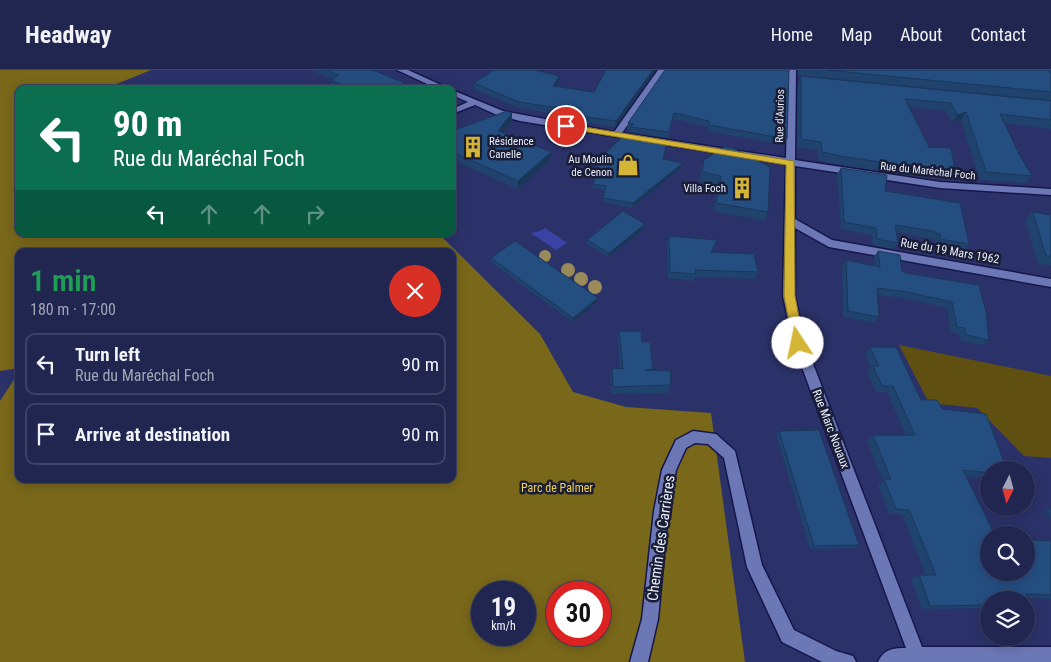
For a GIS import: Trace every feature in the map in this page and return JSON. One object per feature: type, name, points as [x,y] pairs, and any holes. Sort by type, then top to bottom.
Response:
[{"type":"street","points":[[401,70],[437,85]]},
{"type":"street","points":[[616,135],[662,70]]},
{"type":"street","name":"Rue d'Aurios","points":[[790,163],[795,76]]},
{"type":"street","name":"Rue du Maréchal Foch","points":[[456,94],[520,118],[616,135],[940,185],[1051,192]]},
{"type":"street","points":[[456,110],[476,102]]},
{"type":"street","name":"Rue Marc Nouaux","points":[[790,163],[790,296],[798,343],[917,656]]},
{"type":"street","name":"Rue du 19 Mars 1962","points":[[790,220],[829,243],[1051,283]]},
{"type":"street","name":"Chemin des Carrières","points":[[639,662],[650,619],[661,511],[670,470],[681,444],[693,437],[711,438],[730,455],[755,567],[788,636],[841,660]]},
{"type":"street","points":[[887,662],[892,658],[917,656],[1051,655]]},
{"type":"shaded area","points":[[545,228],[567,243],[556,250],[531,233]]},
{"type":"shaded area","points":[[899,345],[1051,376],[1051,458],[1024,456],[977,408],[929,403]]},
{"type":"green space","name":"Parc de Palmer","points":[[0,70],[151,70],[114,85],[15,85],[15,237],[442,237],[453,248],[15,248],[15,369],[0,371]]},
{"type":"green space","name":"Parc de Palmer","points":[[456,251],[540,334],[573,392],[626,407],[711,413],[745,662],[0,662],[0,401],[15,378],[15,483],[456,483]]},
{"type":"building","points":[[326,70],[373,70],[405,83],[402,85],[342,85],[331,80],[339,75]]},
{"type":"building","points":[[494,70],[535,70],[559,76],[553,86],[594,92],[606,70],[653,70],[616,121],[557,113],[559,108],[519,102],[474,83]]},
{"type":"building","points":[[665,70],[789,70],[787,139],[709,125],[709,121],[674,113],[669,132],[631,127],[634,124],[628,123]]},
{"type":"building","points":[[827,70],[1047,70],[1051,73],[1051,92]]},
{"type":"building","points":[[801,76],[1051,101],[1051,120],[1000,114],[1032,176],[986,172],[966,112],[957,115],[951,103],[905,99],[929,147],[951,148],[955,170],[919,168],[841,156],[822,152],[821,142],[801,139]]},
{"type":"building","points":[[507,111],[512,113],[498,131],[551,152],[518,181],[456,154],[456,130]]},
{"type":"building","points":[[624,135],[667,142],[663,159],[683,163],[633,203],[603,198],[606,186],[593,184],[600,159]]},
{"type":"building","name":"Villa Foch","points":[[724,147],[733,148],[770,167],[768,212],[716,203],[721,176],[702,172],[704,160]]},
{"type":"building","points":[[841,168],[887,175],[885,191],[960,203],[969,244],[940,239],[940,234],[932,231],[895,225],[898,243],[877,239],[876,228],[844,222]]},
{"type":"building","points":[[623,211],[645,224],[609,253],[587,240]]},
{"type":"building","points":[[1033,212],[1051,215],[1051,256],[1046,256]]},
{"type":"building","points":[[669,236],[717,240],[711,252],[754,254],[758,272],[695,270],[696,274],[670,272]]},
{"type":"building","points":[[515,241],[598,298],[573,318],[491,258]]},
{"type":"building","points":[[878,251],[900,255],[902,271],[905,273],[979,285],[986,312],[989,340],[966,335],[965,328],[957,327],[952,302],[907,292],[877,288],[879,317],[848,311],[846,260],[880,267]]},
{"type":"building","points":[[619,331],[641,331],[642,342],[650,342],[653,369],[645,370],[671,371],[670,385],[613,387],[612,368],[623,369]]},
{"type":"building","points":[[870,347],[896,347],[921,400],[937,400],[942,409],[986,414],[1004,461],[980,461],[980,472],[963,470],[980,505],[980,516],[986,516],[991,526],[980,526],[980,581],[1035,581],[1035,540],[1051,541],[1051,595],[1035,594],[1035,591],[980,591],[980,605],[930,606],[919,575],[936,575],[909,510],[896,509],[884,479],[891,479],[873,435],[915,435],[893,386],[882,386],[873,366],[879,366]]},
{"type":"building","points":[[819,430],[859,545],[814,546],[779,431]]},
{"type":"place","name":"Résidence Canelle","points":[[473,147]]},
{"type":"place","name":"Au Moulin de Cenon","points":[[628,165]]},
{"type":"place","name":"Villa Foch","points":[[742,188]]},
{"type":"route","points":[[566,126],[790,163],[790,296],[798,343]]}]
